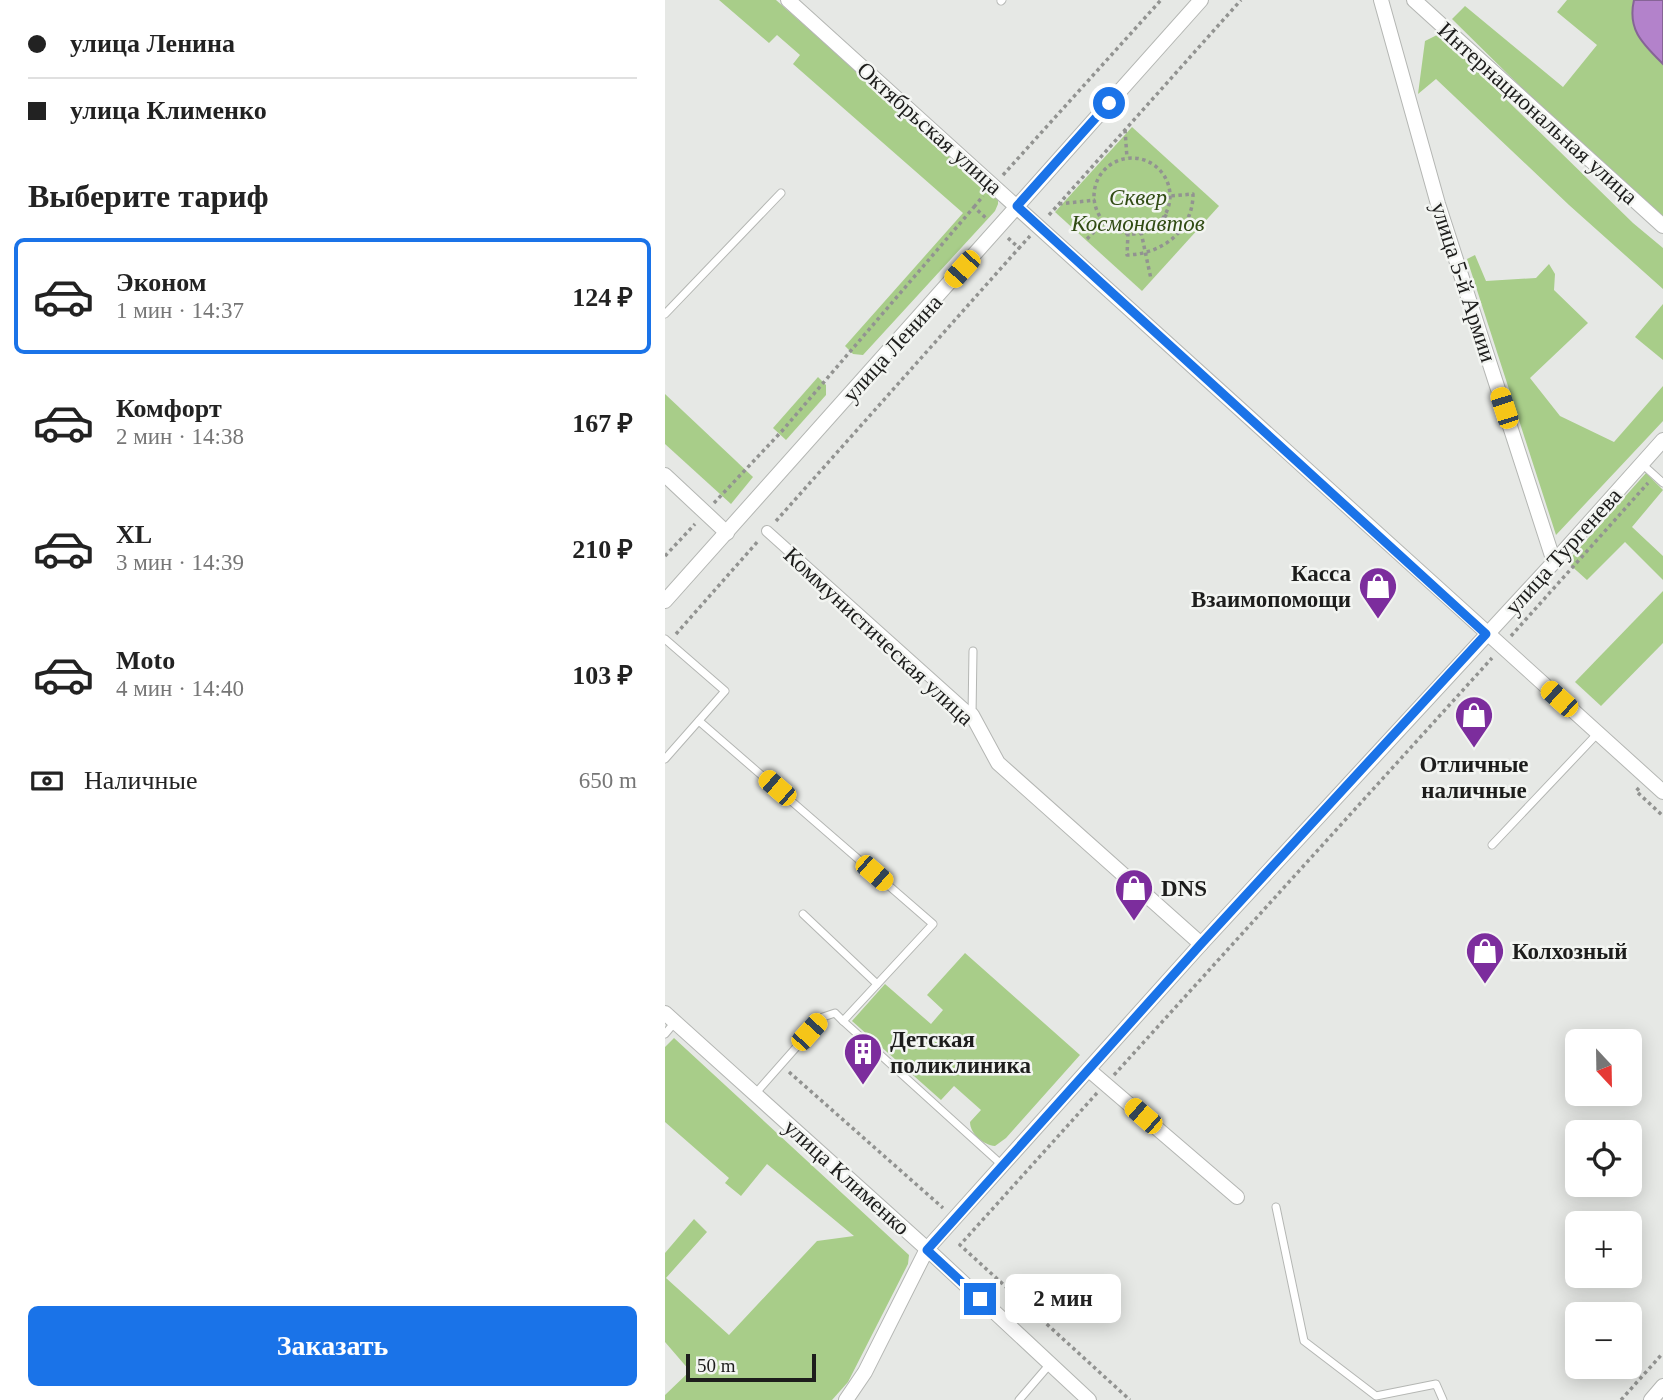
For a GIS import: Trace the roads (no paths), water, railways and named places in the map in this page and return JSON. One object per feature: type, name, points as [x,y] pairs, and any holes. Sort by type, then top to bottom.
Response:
[{"type":"street","name":"Октябрьская улица","points":[[788,0],[1663,792]]},
{"type":"street","name":"улица Ленина","points":[[665,601],[1201,0]]},
{"type":"street","name":"улица 5-й Армии","points":[[1381,0],[1438,204],[1554,562]]},
{"type":"street","name":"Интернациональная улица","points":[[1414,0],[1663,226]]},
{"type":"street","name":"улица Тургенева","points":[[846,1400],[865,1372],[927,1250],[1201,944],[1663,440]]},
{"type":"street","points":[[665,475],[727,533]]},
{"type":"street","name":"Коммунистическая улица","points":[[767,531],[972,715],[998,763],[1201,944]]},
{"type":"street","name":"улица Клименко","points":[[670,1018],[1089,1400]]},
{"type":"street","points":[[1089,1070],[1237,1197]]},
{"type":"street","points":[[1651,1400],[1663,1386]]},
{"type":"lane","points":[[665,314],[781,193]]},
{"type":"lane","points":[[1641,464],[1663,483]]},
{"type":"lane","points":[[665,759],[725,691],[667,641]]},
{"type":"lane","points":[[972,715],[973,650]]},
{"type":"lane","points":[[699,720],[933,924],[843,1021]]},
{"type":"lane","points":[[1492,845],[1598,733]]},
{"type":"lane","points":[[803,914],[877,984]]},
{"type":"lane","points":[[755,1094],[823,1017],[835,1013],[1003,1166]]},
{"type":"lane","points":[[665,1034],[670,1018]]},
{"type":"lane","points":[[1276,1207],[1304,1341],[1376,1396],[1436,1384],[1443,1400]]},
{"type":"lane","points":[[1019,1400],[1050,1364]]},
{"type":"place","name":"Касса Взаимопомощи","points":[[1378,620]]},
{"type":"place","name":"Отличные наличные","points":[[1474,749]]},
{"type":"place","name":"DNS","points":[[1134,922]]},
{"type":"place","name":"Колхозный","points":[[1485,985]]},
{"type":"place","name":"Детская поликлиника","points":[[863,1086]]},
{"type":"park label","name":"Сквер Космонавтов","points":[[1138,210]]}]
